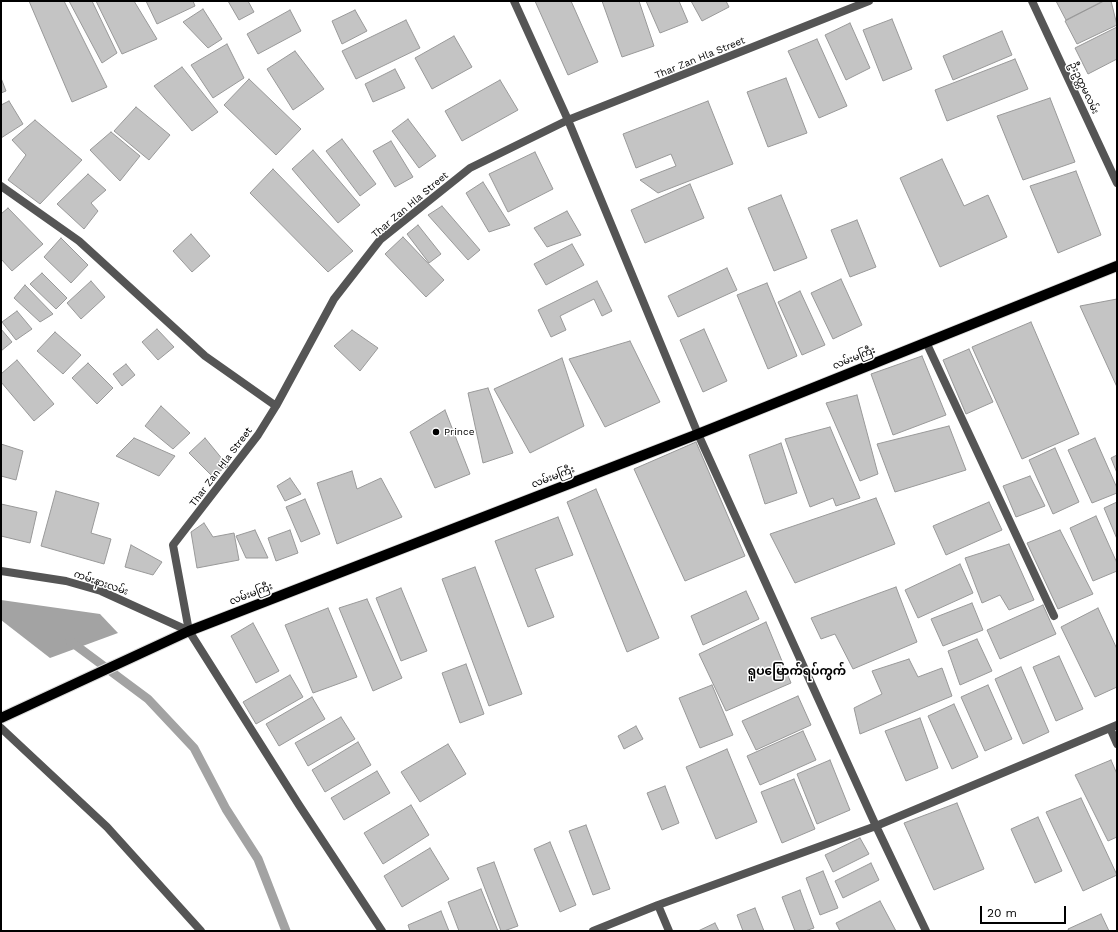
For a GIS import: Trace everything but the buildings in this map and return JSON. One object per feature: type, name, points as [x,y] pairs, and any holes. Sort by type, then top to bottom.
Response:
[{"type":"main road","name":"လမ်းမကြီး","points":[[1,718],[189,631],[698,434],[1117,266]]},
{"type":"street","points":[[514,1],[568,120],[698,434],[876,826],[926,931]]},
{"type":"street","name":"Thar Zan Hla Street","points":[[189,631],[173,545],[258,435],[276,406],[334,299],[380,240],[470,168],[568,120],[869,1]]},
{"type":"street","name":"ဦးဥတ္တမလမ်း","points":[[1032,1],[1117,183]]},
{"type":"street","points":[[1,186],[12,196],[79,241],[205,356],[276,406]]},
{"type":"street","points":[[926,342],[1054,616]]},
{"type":"street","name":"ကမ်းနားလမ်း","points":[[1,571],[66,581],[101,591],[189,631]]},
{"type":"street","points":[[189,631],[303,811],[382,931]]},
{"type":"street","points":[[592,931],[658,905],[876,826],[1113,727],[1117,744]]},
{"type":"street","points":[[1,728],[107,827],[201,931]]},
{"type":"street","points":[[658,905],[669,931]]},
{"type":"shaded area","points":[[1,600],[100,614],[118,633],[50,658],[1,620]]},
{"type":"waterway","points":[[70,641],[148,699],[194,748],[226,809],[258,859],[286,931]]},
{"type":"place","name":"Prince","points":[[436,432]]},
{"type":"district","name":"ရူပမြောက်ရပ်ကွက်","points":[[797,671]]}]
